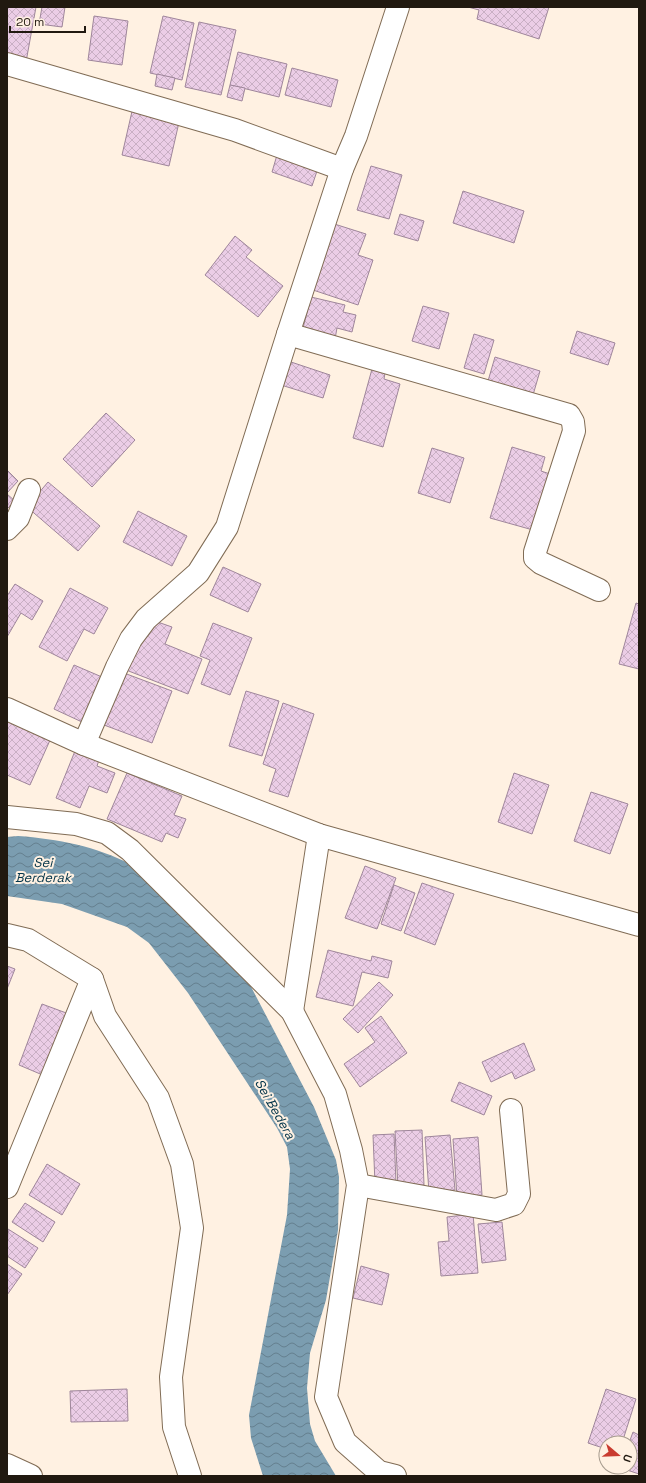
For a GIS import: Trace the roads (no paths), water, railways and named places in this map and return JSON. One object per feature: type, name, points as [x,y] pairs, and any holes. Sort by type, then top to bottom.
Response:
[{"type":"street","points":[[84,744],[117,667],[131,639],[146,619],[198,573],[227,527],[342,169],[356,136],[398,7]]},
{"type":"street","points":[[7,64],[235,130],[342,169]]},
{"type":"street","points":[[288,334],[569,415],[574,422],[574,431],[534,552],[535,558],[541,563],[599,590]]},
{"type":"street","points":[[7,529],[18,518],[29,490]]},
{"type":"street","points":[[7,709],[84,744],[319,835],[639,925]]},
{"type":"street","points":[[7,817],[76,824],[107,833],[130,850],[292,1011],[335,1094],[351,1150],[358,1185],[326,1397],[345,1442],[379,1472],[395,1476]]},
{"type":"street","points":[[292,1011],[319,835]]},
{"type":"street","points":[[7,935],[28,940],[92,979],[105,1016],[158,1098],[182,1164],[192,1228],[171,1377],[174,1427],[190,1476]]},
{"type":"street","points":[[7,1187],[92,979]]},
{"type":"street","points":[[358,1185],[496,1210],[514,1204],[519,1194],[511,1110]]},
{"type":"street","points":[[7,1465],[31,1476]]},
{"type":"water","name":"Sei Berderak","points":[[18,836],[76,844],[105,853],[132,865],[248,981],[314,1107],[336,1160],[339,1177],[338,1230],[326,1300],[310,1353],[307,1388],[310,1424],[315,1441],[336,1476],[263,1476],[251,1438],[249,1415],[287,1215],[290,1169],[287,1147],[277,1128],[188,993],[149,943],[127,927],[62,904],[7,896],[7,837]]},
{"type":"water label","name":"Sei Bedera","points":[[275,1109]]}]
